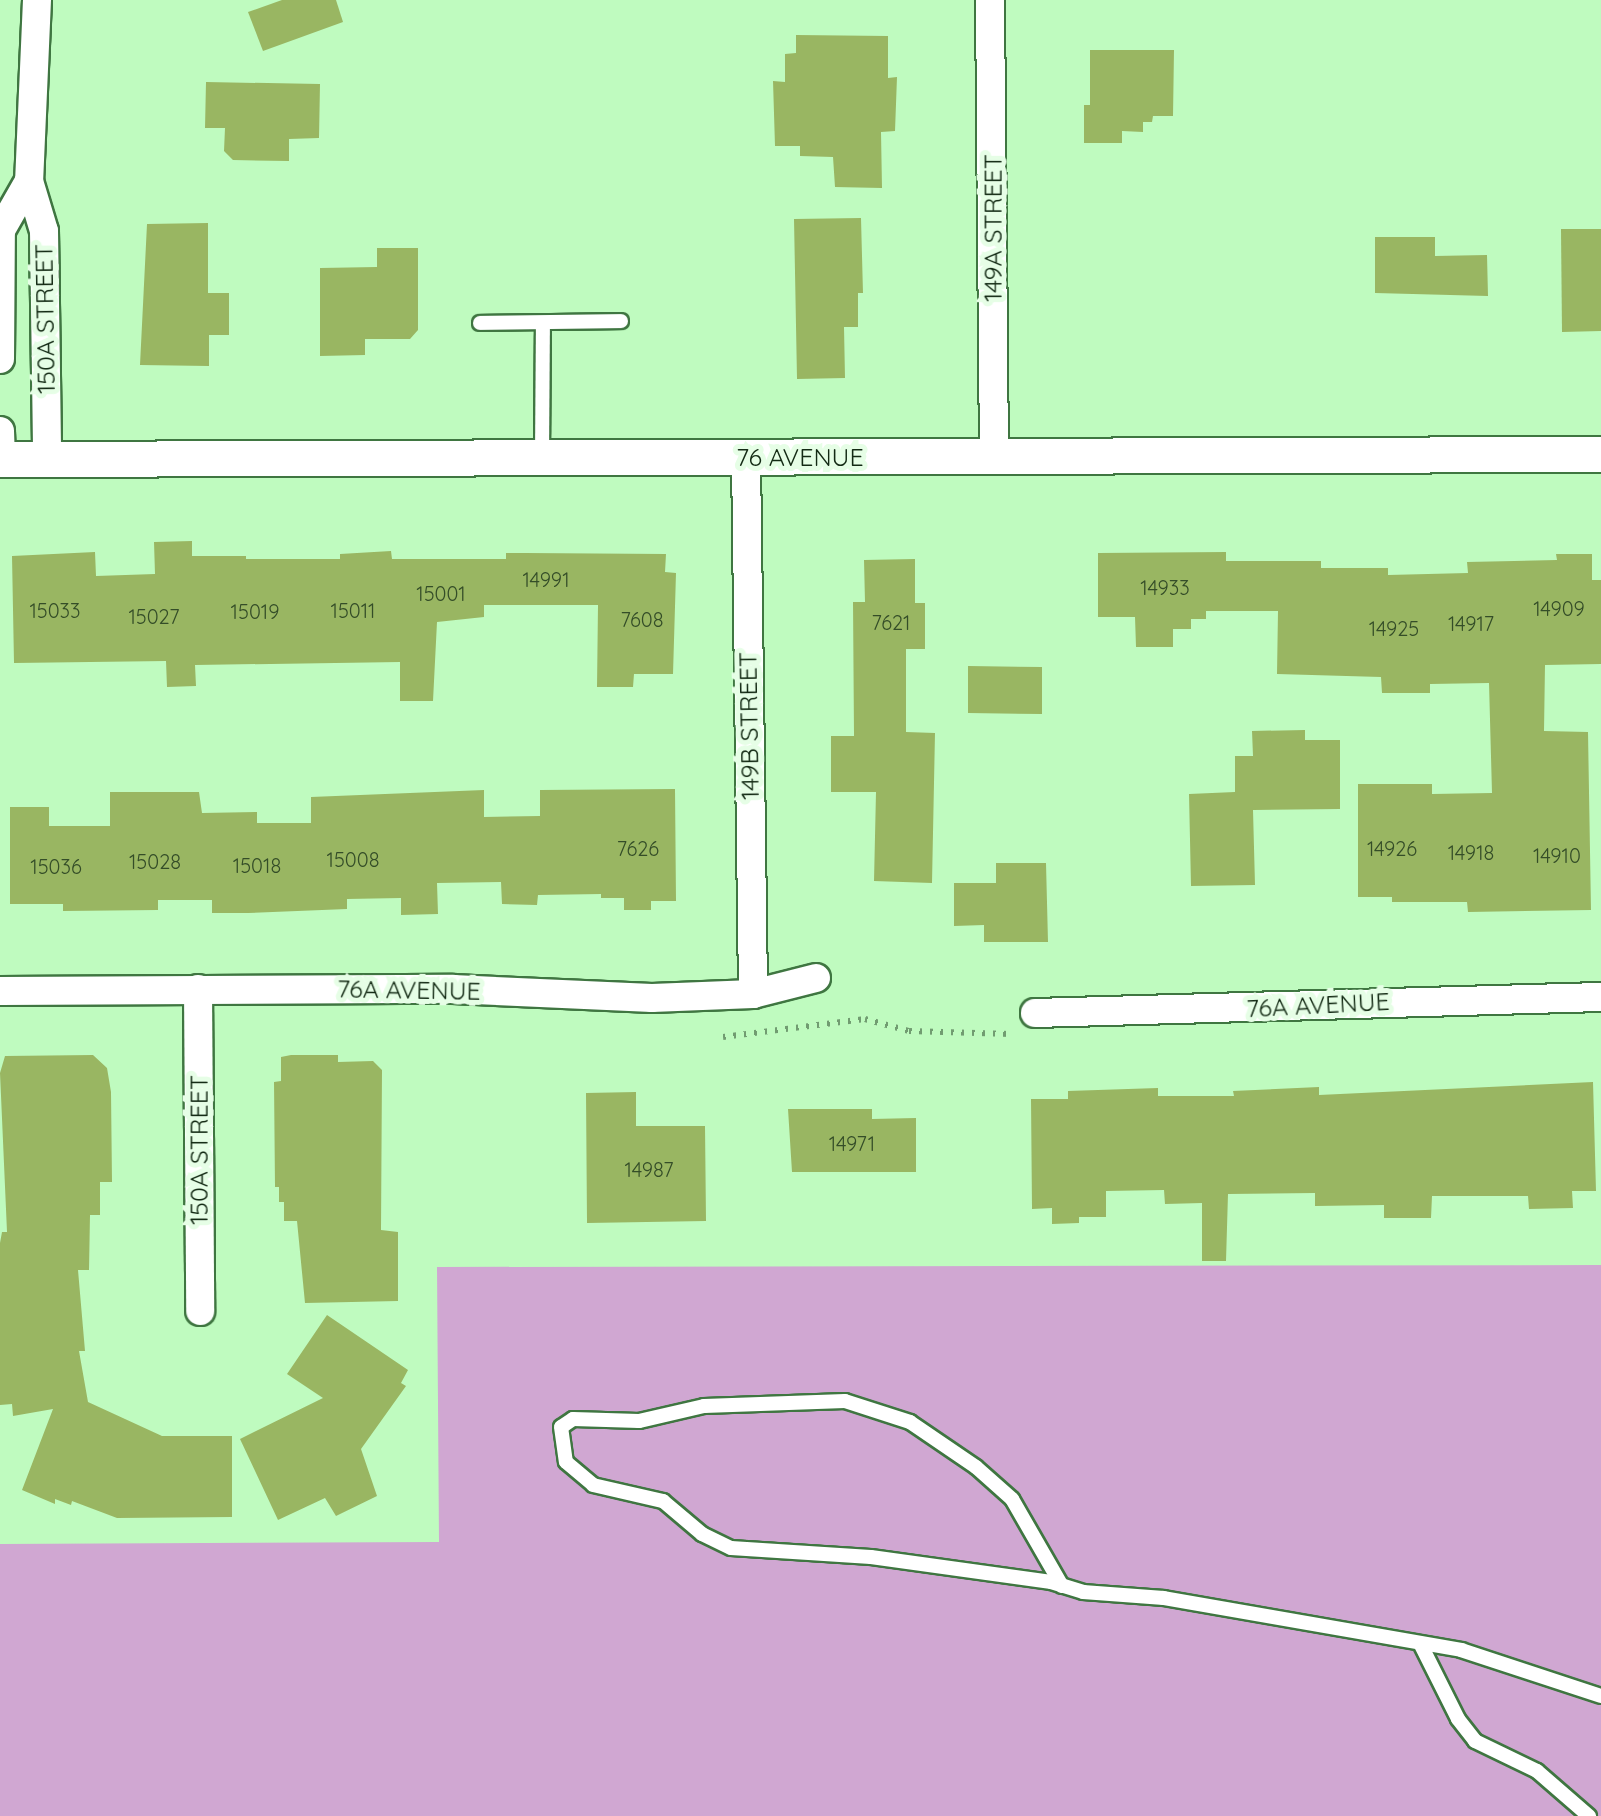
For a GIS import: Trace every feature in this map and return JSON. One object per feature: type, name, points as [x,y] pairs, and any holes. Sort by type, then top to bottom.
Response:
[{"type":"street","name":"150A STREET","points":[[38,0],[29,180],[44,232],[47,459]]},
{"type":"street","name":"149A STREET","points":[[990,0],[994,456]]},
{"type":"street","name":"150A STREET","points":[[0,359],[2,230],[29,180]]},
{"type":"street","points":[[0,431],[0,459]]},
{"type":"street","name":"76 AVENUE","points":[[0,459],[1601,454]]},
{"type":"street","name":"149B STREET","points":[[746,457],[753,994]]},
{"type":"street","name":"76A AVENUE","points":[[0,991],[453,989],[652,998],[753,994],[816,978]]},
{"type":"street","name":"150A STREET","points":[[198,989],[200,1310]]},
{"type":"street","name":"76A AVENUE","points":[[1025,1023],[1601,997]]},
{"type":"lane","points":[[480,323],[622,321]]},
{"type":"lane","points":[[542,457],[543,322]]},
{"type":"lane","points":[[1062,1586],[1012,1499],[976,1467],[910,1422],[846,1401],[704,1406],[640,1421],[573,1419],[561,1428],[566,1462],[594,1485],[663,1501],[702,1534],[731,1548],[871,1557],[1083,1592],[1164,1598],[1462,1650],[1601,1696]]},
{"type":"lane","points":[[1421,1645],[1458,1719],[1475,1742],[1537,1772],[1589,1816]]},
{"type":"path","points":[[723,1037],[865,1020],[909,1032],[1025,1023]]},
{"type":"shaded area","points":[[1601,1265],[1601,1816],[0,1816],[0,1544],[439,1542],[437,1267]]},
{"type":"building","points":[[282,0],[336,0],[343,22],[263,51],[248,12]]},
{"type":"building","points":[[796,35],[888,36],[888,78],[897,77],[895,131],[881,132],[882,188],[835,187],[833,157],[800,156],[800,146],[775,146],[773,81],[785,82],[785,54],[796,53]]},
{"type":"building","points":[[1090,50],[1174,50],[1173,116],[1153,116],[1152,122],[1143,122],[1143,132],[1122,131],[1122,143],[1084,143],[1084,105],[1090,105]]},
{"type":"building","points":[[206,82],[320,84],[319,138],[289,139],[289,161],[233,160],[224,151],[225,128],[205,128]]},
{"type":"building","points":[[861,218],[863,293],[858,293],[858,327],[844,327],[845,378],[797,379],[794,219]]},
{"type":"building","points":[[208,223],[208,293],[229,293],[229,335],[209,335],[209,366],[140,365],[147,224]]},
{"type":"building","points":[[1561,229],[1601,229],[1601,331],[1562,332]]},
{"type":"building","points":[[1375,237],[1435,237],[1435,256],[1487,255],[1488,296],[1375,293]]},
{"type":"building","points":[[377,248],[418,248],[418,330],[410,339],[365,339],[365,355],[320,356],[320,268],[377,267]]},
{"type":"building","points":[[192,541],[192,556],[246,559],[340,559],[340,554],[391,551],[392,559],[506,559],[506,553],[666,554],[665,572],[676,573],[673,674],[634,674],[633,687],[597,687],[598,605],[484,605],[484,617],[437,622],[433,701],[400,701],[400,662],[195,665],[196,686],[167,687],[166,661],[14,663],[12,556],[95,552],[96,576],[155,574],[154,542]]},
{"type":"building","points":[[1226,552],[1226,561],[1321,561],[1321,568],[1388,568],[1388,575],[1468,573],[1467,562],[1557,560],[1556,554],[1592,554],[1592,580],[1601,580],[1601,664],[1545,665],[1544,731],[1588,732],[1591,910],[1468,912],[1467,902],[1392,902],[1392,897],[1358,897],[1358,784],[1432,784],[1432,794],[1492,793],[1489,683],[1430,684],[1430,693],[1382,693],[1381,677],[1277,674],[1278,611],[1206,611],[1206,619],[1191,619],[1191,629],[1173,629],[1173,647],[1136,647],[1135,617],[1098,617],[1098,553]]},
{"type":"building","points":[[915,559],[915,603],[925,603],[925,649],[906,649],[906,732],[935,733],[932,883],[874,881],[876,792],[831,792],[831,736],[854,736],[853,602],[865,602],[864,560]]},
{"type":"building","points":[[968,666],[1042,667],[1042,714],[968,713]]},
{"type":"building","points":[[1305,730],[1305,740],[1340,740],[1340,809],[1253,810],[1255,885],[1191,886],[1189,794],[1235,792],[1235,756],[1253,756],[1252,731]]},
{"type":"building","points":[[675,789],[676,901],[651,901],[651,910],[624,910],[624,898],[601,898],[601,894],[538,895],[537,905],[502,904],[501,882],[437,883],[438,914],[401,915],[401,898],[347,899],[347,909],[248,913],[212,913],[212,900],[158,900],[158,910],[63,911],[63,904],[10,904],[10,807],[49,807],[49,826],[110,826],[110,792],[199,792],[202,813],[257,812],[257,823],[311,823],[311,797],[484,790],[484,817],[540,816],[540,790]]},
{"type":"building","points":[[996,863],[1046,863],[1048,942],[984,942],[984,925],[954,926],[954,883],[996,883]]},
{"type":"building","points":[[93,1055],[107,1068],[111,1092],[112,1182],[100,1182],[100,1215],[90,1215],[89,1270],[78,1270],[85,1351],[79,1351],[88,1402],[162,1436],[232,1436],[232,1517],[117,1518],[72,1501],[71,1505],[55,1499],[55,1504],[22,1490],[53,1409],[13,1416],[12,1404],[0,1405],[0,1243],[2,1232],[7,1232],[0,1073],[5,1056]]},
{"type":"building","points":[[338,1055],[338,1062],[373,1061],[382,1070],[381,1230],[398,1232],[398,1301],[305,1303],[297,1221],[284,1221],[284,1202],[279,1202],[279,1187],[275,1187],[274,1082],[281,1081],[281,1057]]},
{"type":"building","points":[[1593,1082],[1596,1191],[1572,1191],[1573,1208],[1529,1209],[1528,1196],[1432,1196],[1431,1218],[1384,1218],[1384,1205],[1315,1206],[1315,1193],[1228,1194],[1226,1261],[1202,1261],[1202,1203],[1165,1204],[1164,1190],[1106,1191],[1106,1217],[1079,1217],[1079,1223],[1052,1224],[1052,1208],[1032,1209],[1031,1099],[1068,1099],[1068,1091],[1158,1088],[1158,1096],[1234,1096],[1233,1091],[1319,1087],[1319,1095]]},
{"type":"building","points":[[636,1092],[636,1126],[705,1126],[706,1221],[587,1223],[586,1093]]},
{"type":"building","points":[[788,1109],[872,1109],[872,1119],[916,1118],[916,1172],[792,1172]]},
{"type":"building","points":[[327,1315],[408,1370],[401,1383],[406,1386],[361,1449],[377,1496],[336,1516],[325,1498],[278,1520],[240,1439],[323,1398],[287,1374]]}]
